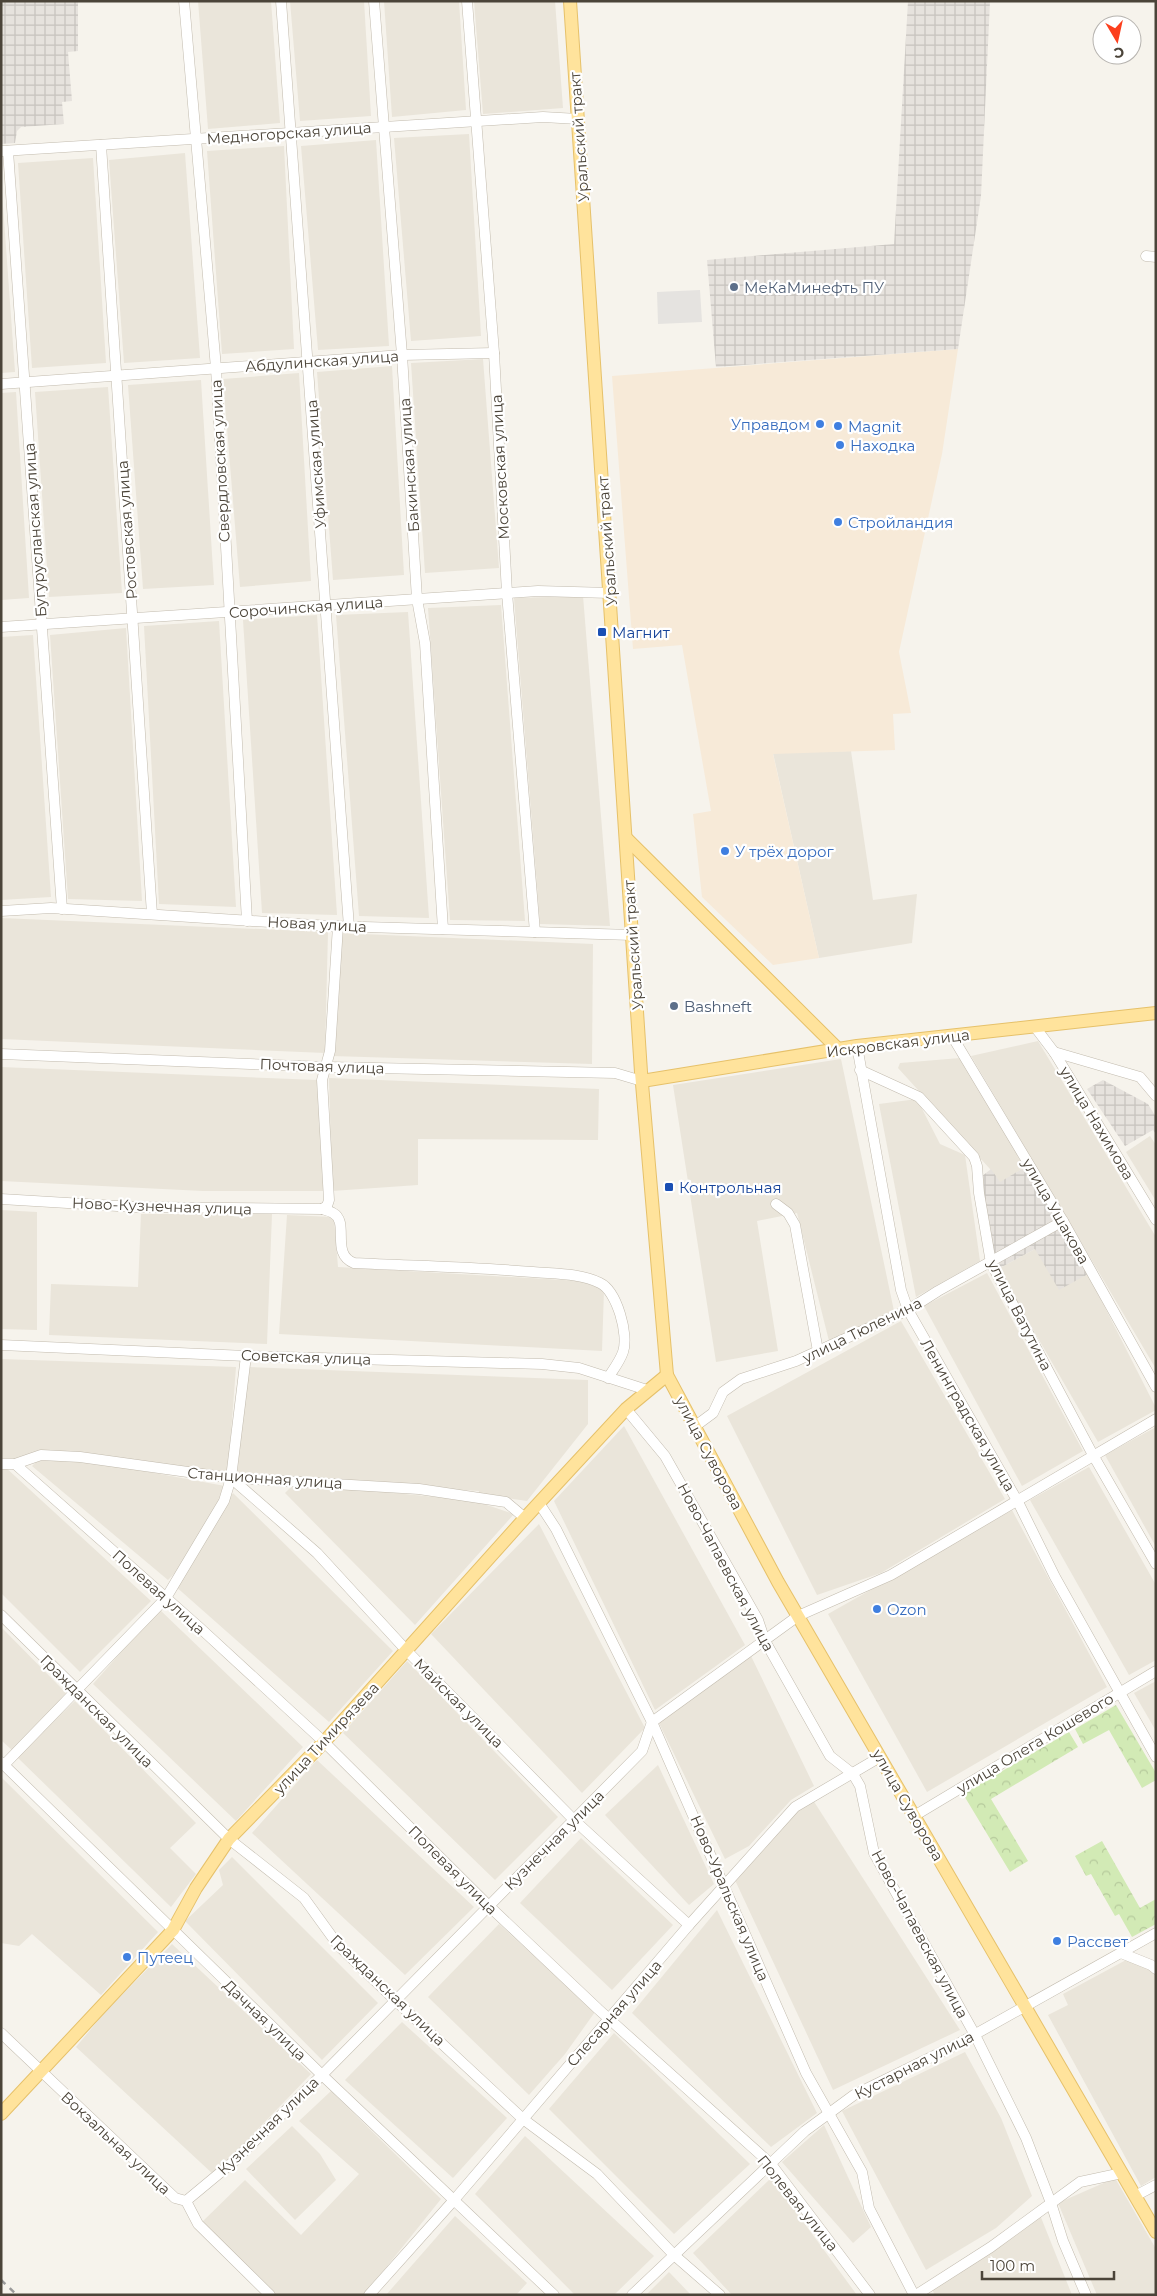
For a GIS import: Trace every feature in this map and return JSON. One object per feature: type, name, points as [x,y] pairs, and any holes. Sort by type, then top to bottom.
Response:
[{"type":"main road","name":"Уральский тракт","points":[[570,1],[642,1081],[667,1375]]},
{"type":"main road","points":[[626,838],[838,1049]]},
{"type":"main road","name":"Искровская улица","points":[[642,1081],[857,1046],[1156,1013]]},
{"type":"main road","name":"улица Тимирязева","points":[[1,2114],[173,1930],[196,1888],[229,1839],[324,1742],[525,1518],[626,1409],[667,1375]]},
{"type":"main road","name":"улица Суворова","points":[[667,1375],[798,1616],[1156,2232]]},
{"type":"street","name":"Свердловская улица","points":[[184,1],[216,368],[228,612],[247,921]]},
{"type":"street","name":"Уфимская улица","points":[[281,1],[326,605],[344,926],[330,1050],[322,1080],[329,1200],[327,1206],[322,1209]]},
{"type":"street","name":"Бакинская улица","points":[[374,1],[402,355],[417,599],[425,643],[443,930]]},
{"type":"street","name":"Московская улица","points":[[467,1],[494,353],[507,593],[535,932]]},
{"type":"street","name":"Медногорская улица","points":[[5,151],[543,118],[578,119]]},
{"type":"street","name":"Ростовская улица","points":[[101,145],[152,914]]},
{"type":"street","name":"Бугурусланская улица","points":[[5,151],[43,624],[62,909]]},
{"type":"street","name":"Абдулинская улица","points":[[1,384],[402,355],[494,353]]},
{"type":"street","name":"Сорочинская улица","points":[[1,627],[538,591],[610,593]]},
{"type":"street","name":"Новая улица","points":[[1,910],[62,909],[344,926],[632,935]]},
{"type":"street","name":"улица Нахимова","points":[[1035,1027],[1054,1052],[1156,1220]]},
{"type":"street","name":"улица Ушакова","points":[[952,1036],[1063,1220],[1156,1387]]},
{"type":"street","name":"Ленинградская улица","points":[[857,1046],[901,1290],[908,1310],[1018,1502],[1055,1577],[1156,1757]]},
{"type":"street","points":[[1054,1052],[1140,1077],[1156,1096]]},
{"type":"street","name":"Почтовая улица","points":[[1,1054],[325,1067],[615,1072],[642,1081]]},
{"type":"street","name":"улица Ватутина","points":[[860,1070],[919,1097],[974,1157],[977,1166],[979,1193],[991,1263],[1093,1455],[1156,1564]]},
{"type":"street","name":"Ново-Кузнечная улица","points":[[1,1199],[134,1207],[322,1209]]},
{"type":"street","points":[[776,1204],[788,1213],[796,1225],[818,1351]]},
{"type":"street","points":[[322,1209],[334,1213],[339,1219],[343,1254],[348,1261],[354,1263],[474,1267],[576,1276],[601,1283],[613,1294],[620,1313],[624,1341],[624,1351],[608,1378]]},
{"type":"street","name":"улица Тюленина","points":[[694,1427],[713,1413],[723,1392],[741,1379],[796,1361],[908,1310],[1063,1220]]},
{"type":"street","name":"Советская улица","points":[[1,1345],[246,1356],[542,1364],[579,1368],[647,1390]]},
{"type":"street","points":[[3,1764],[166,1598],[224,1501],[231,1478],[246,1356]]},
{"type":"street","name":"Ново-Чапаевская улица","points":[[626,1409],[666,1456],[758,1620],[765,1641],[830,1756],[853,1774],[860,1786],[874,1853],[975,2034],[1026,2138],[1051,2203],[1063,2241],[1086,2295]]},
{"type":"street","points":[[652,1722],[798,1616],[892,1575],[1156,1419]]},
{"type":"street","name":"Станционная улица","points":[[1,1464],[15,1464],[41,1455],[80,1457],[231,1478],[419,1489],[506,1502],[525,1518]]},
{"type":"street","name":"Полевая улица","points":[[15,1464],[324,1742],[489,1906],[609,2019],[770,2164],[870,2295]]},
{"type":"street","name":"Майская улица","points":[[231,1478],[317,1553],[407,1651],[574,1820],[689,1925]]},
{"type":"street","name":"Ново-Уральская улица","points":[[539,1504],[556,1529],[652,1722],[806,2073],[862,2172],[869,2208],[915,2295]]},
{"type":"street","name":"Гражданская улица","points":[[1,1615],[75,1690],[229,1839],[304,1898],[338,1945],[396,2000],[523,2119],[597,2174],[674,2255],[720,2295]]},
{"type":"street","name":"улица Олега Кошевого","points":[[914,1816],[1156,1671]]},
{"type":"street","name":"Кузнечная улица","points":[[186,2201],[232,2162],[322,2075],[642,1752],[652,1722]]},
{"type":"street","name":"Слесарная улица","points":[[369,2295],[454,2200],[689,1925],[795,1807],[880,1758]]},
{"type":"street","name":"Дачная улица","points":[[3,1764],[322,2075],[554,2295]]},
{"type":"street","name":"Кустарная улица","points":[[632,2295],[804,2131],[854,2094],[975,2034],[1156,1933]]},
{"type":"street","points":[[1121,1953],[1156,1968]]},
{"type":"street","name":"Вокзальная улица","points":[[1,2033],[175,2198],[186,2201],[198,2224],[270,2295]]},
{"type":"street","points":[[915,2295],[991,2247],[1080,2182],[1122,2173]]},
{"type":"street","points":[[1135,2196],[1156,2185]]},
{"type":"shaded area","points":[[1,1],[78,1],[78,51],[68,52],[72,101],[62,102],[64,124],[21,127],[17,131],[15,143],[1,144]]},
{"type":"shaded area","points":[[198,1],[271,1],[280,123],[208,129]]},
{"type":"shaded area","points":[[290,1],[364,1],[371,116],[300,121]]},
{"type":"shaded area","points":[[384,1],[459,1],[466,110],[392,117]]},
{"type":"shaded area","points":[[474,1],[555,1],[563,108],[483,114]]},
{"type":"shaded area","points":[[908,1],[990,1],[981,196],[958,349],[716,367],[707,260],[894,244]]},
{"type":"shaded area","points":[[469,134],[481,336],[411,341],[394,138]]},
{"type":"shaded area","points":[[376,140],[389,346],[318,350],[301,146]]},
{"type":"shaded area","points":[[284,146],[294,349],[222,354],[207,151]]},
{"type":"shaded area","points":[[185,153],[200,358],[124,363],[109,160]]},
{"type":"shaded area","points":[[93,158],[106,363],[32,368],[18,163]]},
{"type":"shaded area","points":[[1,178],[15,372],[1,373]]},
{"type":"shaded area","points":[[700,290],[702,322],[658,324],[657,292]]},
{"type":"shaded area","points":[[958,349],[942,454],[899,652],[911,713],[893,714],[895,750],[773,754],[819,958],[773,965],[702,897],[693,814],[711,811],[682,645],[633,649],[612,376]]},
{"type":"shaded area","points":[[483,359],[499,568],[425,573],[411,363]]},
{"type":"shaded area","points":[[392,366],[404,575],[333,580],[317,372]]},
{"type":"shaded area","points":[[299,373],[311,581],[240,587],[223,379]]},
{"type":"shaded area","points":[[201,380],[214,585],[143,589],[128,385]]},
{"type":"shaded area","points":[[108,387],[122,593],[49,597],[35,392]]},
{"type":"shaded area","points":[[16,392],[29,598],[1,600],[1,393]]},
{"type":"shaded area","points":[[583,596],[610,926],[540,924],[514,598]]},
{"type":"shaded area","points":[[501,605],[525,921],[450,920],[428,608]]},
{"type":"shaded area","points":[[408,612],[429,918],[359,916],[336,615]]},
{"type":"shaded area","points":[[317,615],[337,915],[262,913],[243,620]]},
{"type":"shaded area","points":[[219,621],[236,907],[159,904],[144,626]]},
{"type":"shaded area","points":[[126,628],[142,901],[68,899],[50,635]]},
{"type":"shaded area","points":[[33,635],[51,897],[1,900],[1,637]]},
{"type":"shaded area","points":[[851,751],[873,900],[917,894],[912,943],[819,958],[773,753]]},
{"type":"shaded area","points":[[1,918],[328,932],[325,1053],[1,1039]]},
{"type":"shaded area","points":[[340,933],[593,944],[592,1064],[332,1056]]},
{"type":"shaded area","points":[[1038,1041],[1156,1237],[1156,1369],[971,1056]]},
{"type":"shaded area","points":[[960,1058],[1025,1167],[1000,1183],[990,1169],[898,1068],[900,1063]]},
{"type":"shaded area","points":[[841,1059],[894,1311],[829,1341],[797,1213],[757,1221],[778,1351],[716,1362],[673,1085]]},
{"type":"shaded area","points":[[1,1067],[318,1080],[324,1191],[203,1191],[1,1181]]},
{"type":"shaded area","points":[[329,1078],[599,1089],[598,1140],[418,1139],[418,1185],[332,1191]]},
{"type":"shaded area","points":[[1103,1080],[1148,1104],[1156,1117],[1156,1134],[1153,1130],[1125,1146],[1087,1089]]},
{"type":"shaded area","points":[[917,1099],[940,1144],[965,1155],[980,1261],[916,1297],[879,1104]]},
{"type":"shaded area","points":[[1150,1136],[1156,1145],[1156,1201],[1126,1152]]},
{"type":"shaded area","points":[[1025,1167],[1088,1274],[1059,1290],[1035,1249],[998,1269],[994,1262],[981,1177],[991,1169],[1000,1182]]},
{"type":"shaded area","points":[[1,1210],[37,1212],[37,1330],[1,1329]]},
{"type":"shaded area","points":[[141,1214],[272,1214],[267,1344],[49,1335],[51,1284],[138,1287]]},
{"type":"shaded area","points":[[287,1215],[334,1217],[338,1267],[581,1281],[604,1290],[602,1351],[279,1334]]},
{"type":"shaded area","points":[[1035,1249],[1088,1274],[1156,1408],[1156,1410],[1098,1442],[998,1269]]},
{"type":"shaded area","points":[[987,1273],[1083,1451],[1022,1486],[924,1306]]},
{"type":"shaded area","points":[[901,1321],[1005,1499],[881,1573],[817,1595],[727,1416]]},
{"type":"shaded area","points":[[1,1359],[236,1367],[228,1473],[47,1451],[21,1458],[1,1458]]},
{"type":"shaded area","points":[[248,1367],[588,1380],[588,1424],[527,1501],[479,1494],[479,1491],[237,1476]]},
{"type":"shaded area","points":[[624,1426],[745,1645],[655,1710],[554,1501]]},
{"type":"shaded area","points":[[1156,1427],[1156,1547],[1105,1455]]},
{"type":"shaded area","points":[[39,1459],[95,1462],[225,1486],[212,1516],[182,1566],[168,1580],[32,1466]]},
{"type":"shaded area","points":[[1,1466],[4,1466],[151,1601],[80,1672],[1,1593]]},
{"type":"shaded area","points":[[1089,1467],[1156,1585],[1156,1660],[1129,1675],[1030,1500]]},
{"type":"shaded area","points":[[295,1483],[475,1501],[514,1514],[415,1625],[285,1493]]},
{"type":"shaded area","points":[[233,1493],[393,1651],[329,1722],[174,1585]]},
{"type":"shaded area","points":[[1012,1510],[1107,1687],[927,1792],[828,1614]]},
{"type":"shaded area","points":[[539,1524],[645,1728],[582,1793],[431,1634]]},
{"type":"shaded area","points":[[159,1609],[303,1747],[236,1821],[93,1684]]},
{"type":"shaded area","points":[[1,1627],[66,1693],[13,1751],[1,1740]]},
{"type":"shaded area","points":[[751,1656],[814,1786],[791,1800],[749,1846],[725,1859],[658,1721]]},
{"type":"shaded area","points":[[407,1661],[558,1817],[495,1880],[343,1733]]},
{"type":"shaded area","points":[[1156,1681],[1156,1731],[1134,1693]]},
{"type":"shaded area","points":[[75,1701],[196,1823],[170,1848],[196,1874],[171,1907],[17,1757]]},
{"type":"shaded area","points":[[317,1760],[474,1907],[405,1975],[252,1833]]},
{"type":"shaded area","points":[[658,1765],[714,1884],[689,1905],[605,1815]]},
{"type":"shaded area","points":[[1,1777],[158,1932],[101,1995],[32,1934],[19,1946],[1,1943]]},
{"type":"shaded area","points":[[813,1800],[960,2030],[833,2090],[734,1878],[788,1819]]},
{"type":"shaded area","points":[[581,1838],[673,1925],[612,1990],[520,1903]]},
{"type":"shaded area","points":[[232,1857],[378,2003],[322,2060],[185,1921],[223,1885],[219,1870]]},
{"type":"shaded area","points":[[717,1910],[817,2113],[771,2147],[632,2013]]},
{"type":"shaded area","points":[[499,1924],[595,2012],[565,2054],[529,2095],[428,1997]]},
{"type":"shaded area","points":[[172,1944],[311,2074],[214,2175],[76,2047],[105,2012]]},
{"type":"shaded area","points":[[1126,1960],[1156,1972],[1156,2177],[1141,2186],[1048,2015],[1068,2005],[1063,1994]]},
{"type":"shaded area","points":[[402,2022],[507,2118],[453,2178],[345,2080]]},
{"type":"shaded area","points":[[614,2033],[750,2164],[674,2234],[549,2109]]},
{"type":"shaded area","points":[[965,2052],[1001,2118],[1032,2196],[996,2228],[926,2270],[842,2111]]},
{"type":"shaded area","points":[[331,2091],[441,2199],[364,2295],[273,2295],[201,2223],[245,2180],[301,2235],[359,2174],[299,2121]]},
{"type":"shaded area","points":[[824,2125],[871,2227],[853,2243],[782,2162]]},
{"type":"shaded area","points":[[292,2126],[320,2154],[336,2180],[295,2220],[246,2169]]},
{"type":"shaded area","points":[[525,2136],[654,2256],[614,2295],[575,2295],[475,2194]]},
{"type":"shaded area","points":[[771,2178],[857,2295],[732,2295],[693,2253]]},
{"type":"shaded area","points":[[1115,2178],[1156,2249],[1156,2295],[1097,2295],[1058,2203]]},
{"type":"shaded area","points":[[1040,2215],[1072,2295],[935,2295],[931,2288]]},
{"type":"shaded area","points":[[455,2216],[527,2283],[516,2295],[386,2295]]},
{"type":"shaded area","points":[[669,2272],[691,2295],[646,2295]]},
{"type":"green space","points":[[1116,1705],[1156,1773],[1156,1780],[1142,1788],[1109,1730],[1083,1744],[1075,1729]]},
{"type":"green space","points":[[1069,1732],[1078,1747],[991,1799],[1028,1861],[1010,1872],[963,1794]]},
{"type":"green space","points":[[1102,1841],[1140,1908],[1156,1899],[1156,1924],[1132,1937],[1119,1914],[1115,1916],[1091,1874],[1086,1876],[1075,1856]]},
{"type":"railway","points":[[1,2280],[17,2295]]},
{"type":"place","name":"МеКаМинефть ПУ","points":[[734,287]]},
{"type":"place","name":"Управдом","points":[[820,424]]},
{"type":"place","name":"Magnit","points":[[838,426]]},
{"type":"place","name":"Находка","points":[[840,445]]},
{"type":"place","name":"Стройландия","points":[[838,522]]},
{"type":"place","name":"Магнит","points":[[602,632]]},
{"type":"place","name":"У трёх дорог","points":[[725,851]]},
{"type":"place","name":"Bashneft","points":[[674,1006]]},
{"type":"place","name":"Контрольная","points":[[669,1187]]},
{"type":"place","name":"Ozon","points":[[877,1609]]},
{"type":"place","name":"Рассвет","points":[[1057,1941]]},
{"type":"place","name":"Путеец","points":[[127,1957]]}]
